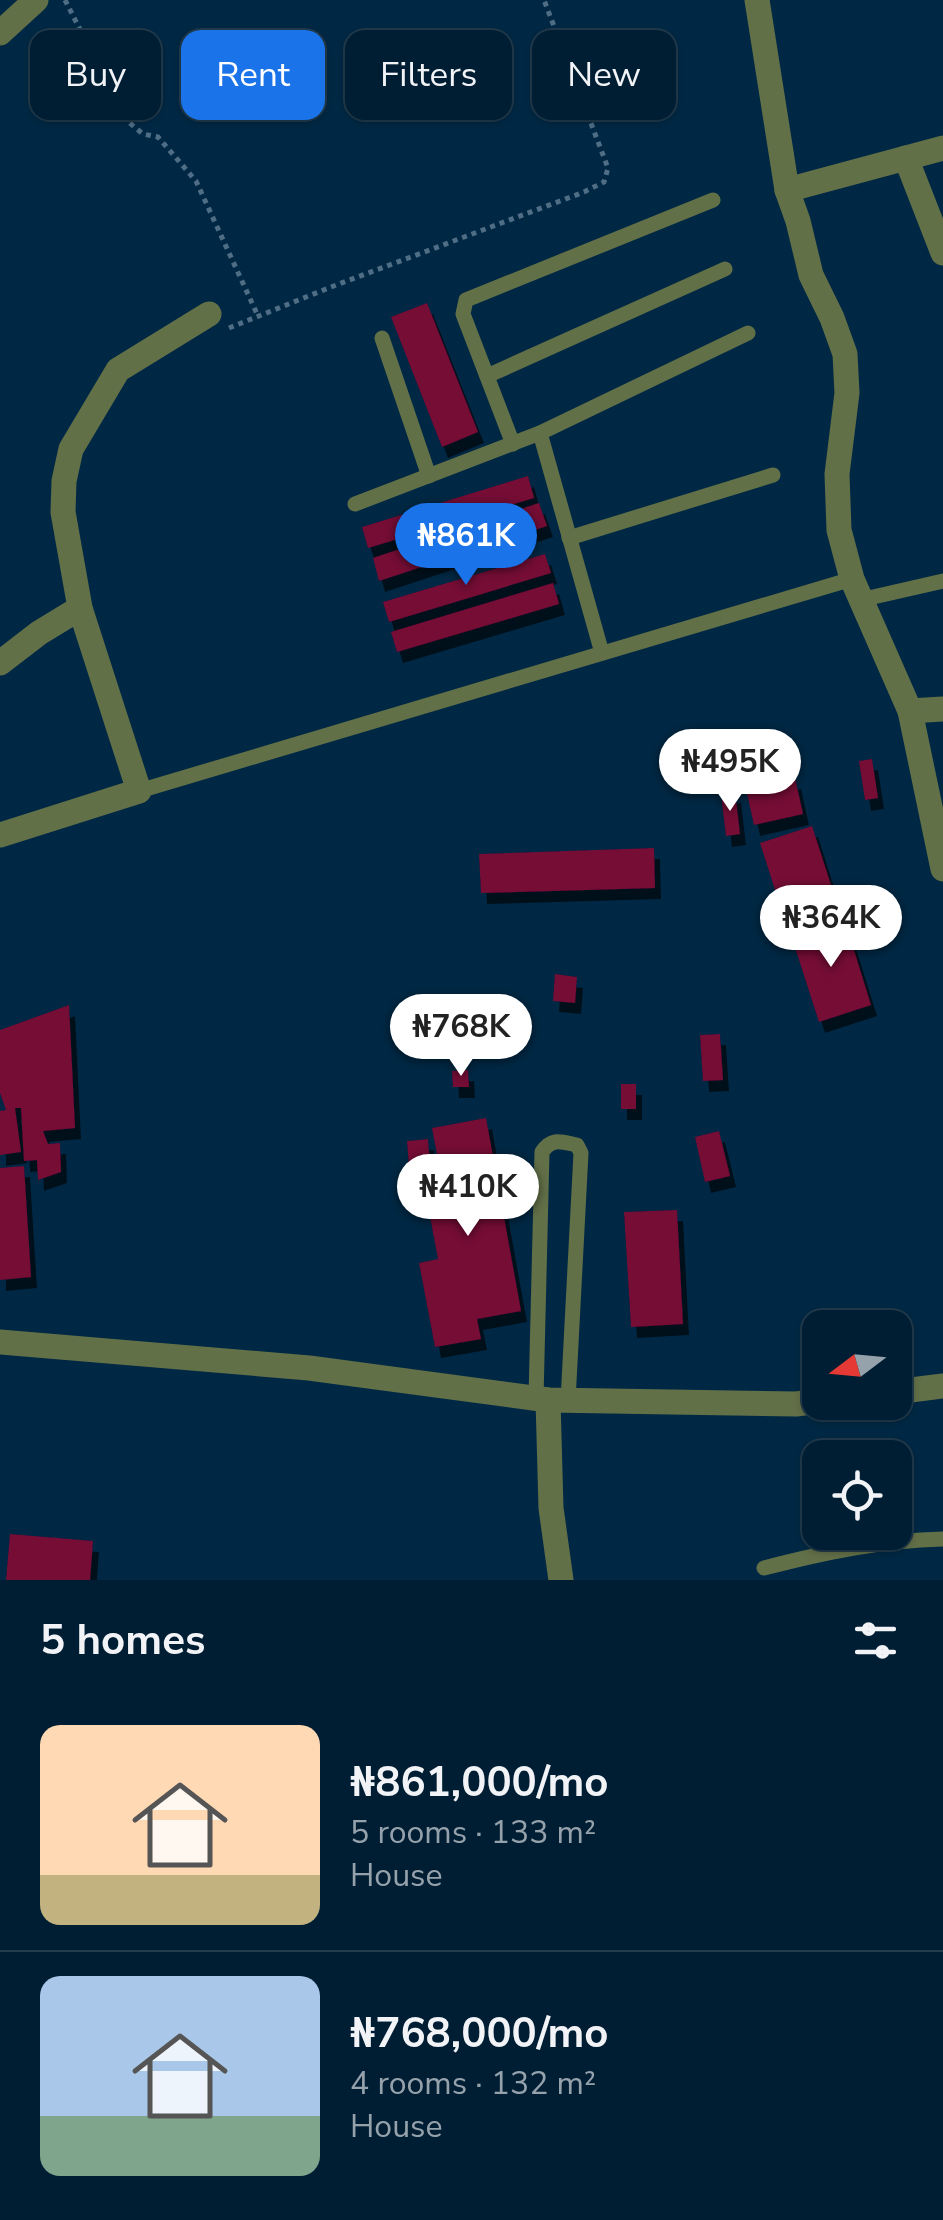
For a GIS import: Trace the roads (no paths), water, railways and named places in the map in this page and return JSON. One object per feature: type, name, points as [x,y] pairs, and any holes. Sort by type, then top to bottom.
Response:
[{"type":"street","points":[[0,33],[36,0]]},
{"type":"street","points":[[756,0],[787,190],[811,275],[845,354],[847,393],[836,474],[839,530],[856,589],[910,711],[943,869]]},
{"type":"street","points":[[787,190],[943,148]]},
{"type":"street","points":[[906,158],[943,253]]},
{"type":"street","points":[[0,835],[140,791],[80,608],[63,512],[64,481],[72,449],[118,370],[218,322]]},
{"type":"street","points":[[0,663],[80,608]]},
{"type":"street","points":[[910,711],[943,709]]},
{"type":"street","points":[[0,1342],[309,1368],[551,1400],[802,1403]]},
{"type":"street","points":[[912,1390],[943,1386]]},
{"type":"street","points":[[551,1400],[551,1508],[560,1580]]},
{"type":"lane","points":[[514,444],[463,314],[466,300],[713,200]]},
{"type":"lane","points":[[486,376],[726,269]]},
{"type":"lane","points":[[355,504],[540,433],[748,333]]},
{"type":"lane","points":[[382,338],[428,476]]},
{"type":"lane","points":[[540,433],[602,653]]},
{"type":"lane","points":[[569,538],[774,475]]},
{"type":"lane","points":[[140,791],[602,653],[856,589],[943,582]]},
{"type":"lane","points":[[554,1141],[577,1145],[581,1152],[551,1400],[542,1152],[554,1141]]},
{"type":"lane","points":[[764,1568],[839,1549],[898,1540],[943,1539]]}]
